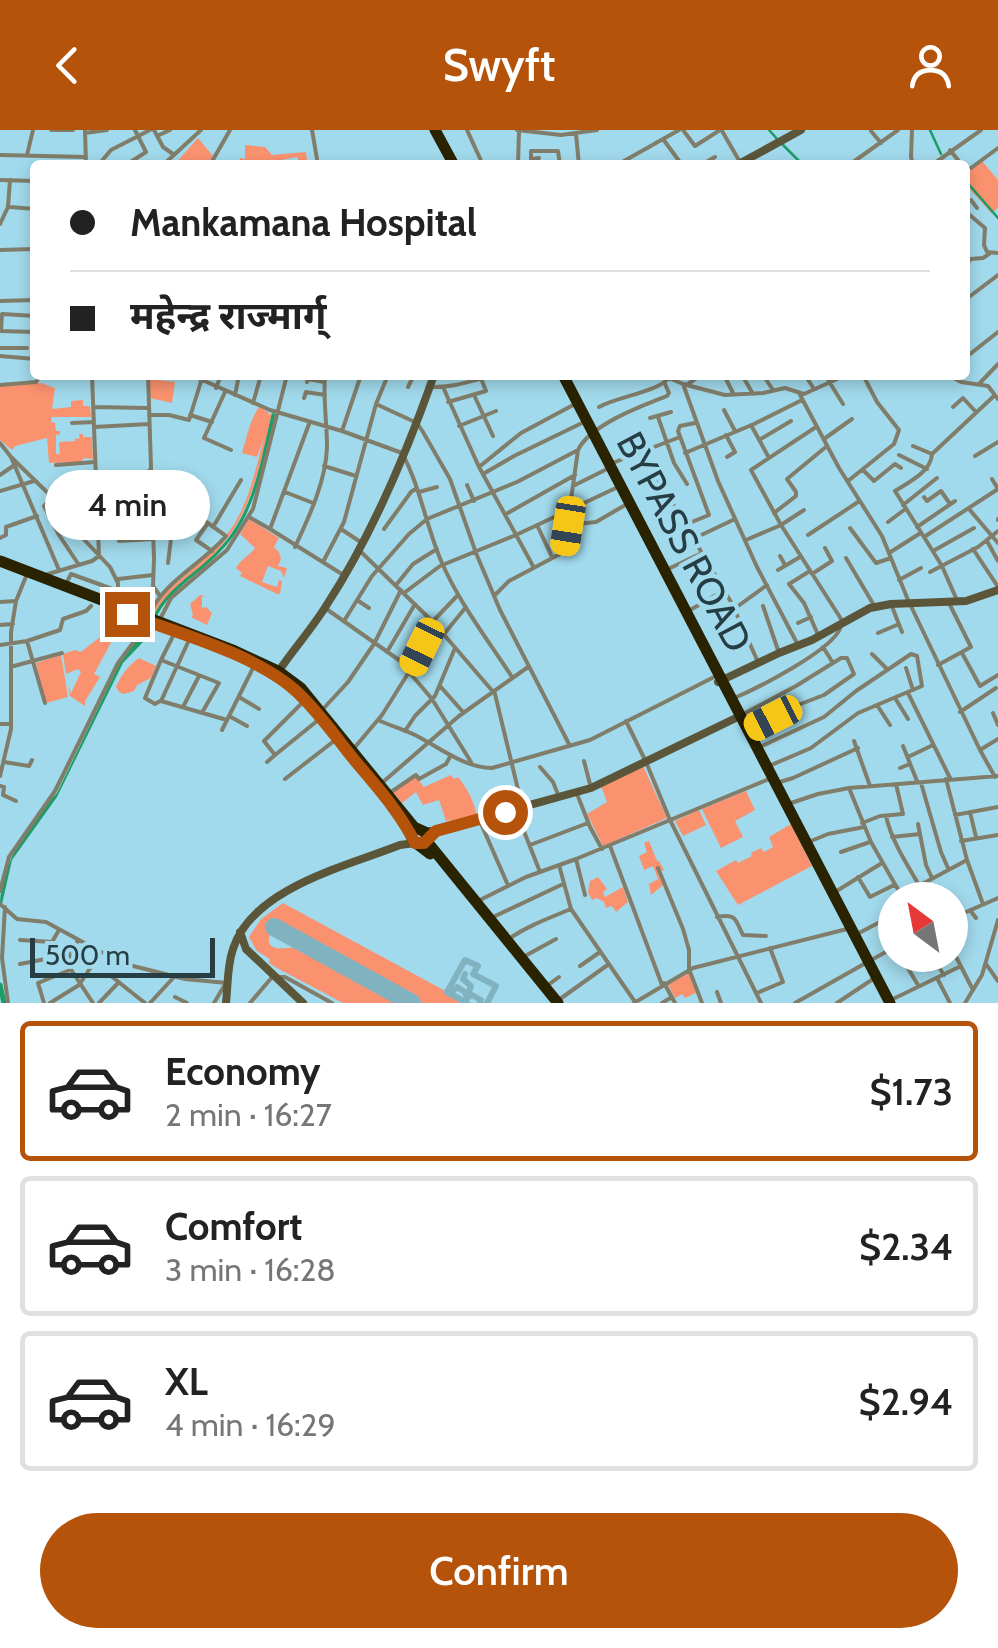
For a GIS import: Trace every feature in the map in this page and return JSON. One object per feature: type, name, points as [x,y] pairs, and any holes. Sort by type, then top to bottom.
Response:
[{"type":"highway","points":[[434,130],[449,160]]},
{"type":"highway","name":"BYPASS ROAD","points":[[564,380],[719,678]]},
{"type":"highway","name":"BYPASS ROAD","points":[[564,380],[589,430]]},
{"type":"highway","name":"BYPASS ROAD","points":[[609,466],[643,531]]},
{"type":"highway","points":[[0,564],[258,660],[309,697],[557,1002]]},
{"type":"highway","name":"BYPASS ROAD","points":[[663,571],[888,1003]]},
{"type":"highway","points":[[43,580],[117,605],[277,673]]},
{"type":"highway","name":"BYPASS ROAD","points":[[738,717],[855,940]]},
{"type":"highway","points":[[421,836],[431,856],[557,1002]]},
{"type":"highway","name":"BYPASS ROAD","points":[[867,962],[888,1003]]},
{"type":"street","points":[[26,155],[33,130]]},
{"type":"street","points":[[52,130],[74,130]]},
{"type":"street","points":[[86,160],[85,131],[107,130]]},
{"type":"street","points":[[134,160],[146,152],[136,130]]},
{"type":"street","points":[[102,160],[110,150],[138,137],[170,130]]},
{"type":"street","points":[[168,160],[201,130]]},
{"type":"street","points":[[213,160],[230,130]]},
{"type":"street","points":[[312,130],[317,160]]},
{"type":"street","points":[[468,130],[481,160]]},
{"type":"street","points":[[518,160],[518,131],[550,135],[597,130]]},
{"type":"street","points":[[631,160],[681,130],[695,146],[721,130],[738,160]]},
{"type":"street","points":[[747,160],[800,130]]},
{"type":"street","points":[[879,130],[883,142]]},
{"type":"street","points":[[857,160],[898,130]]},
{"type":"street","points":[[912,130],[912,160]]},
{"type":"street","points":[[938,160],[980,130]]},
{"type":"street","points":[[871,131],[883,142]]},
{"type":"street","points":[[154,132],[173,154]]},
{"type":"street","points":[[576,134],[579,160]]},
{"type":"street","points":[[663,139],[678,160]]},
{"type":"street","points":[[559,144],[560,160]]},
{"type":"street","points":[[970,168],[998,148]]},
{"type":"street","points":[[950,150],[958,160]]},
{"type":"street","points":[[538,158],[531,159],[531,152],[560,152]]},
{"type":"street","points":[[0,155],[69,160]]},
{"type":"street","points":[[711,160],[715,158]]},
{"type":"street","points":[[0,180],[30,180]]},
{"type":"street","points":[[0,224],[8,207],[10,180]]},
{"type":"street","points":[[970,200],[978,208]]},
{"type":"street","points":[[8,207],[30,209]]},
{"type":"street","points":[[970,215],[984,228],[984,248],[989,254]]},
{"type":"street","points":[[0,250],[30,249]]},
{"type":"street","points":[[970,258],[998,254]]},
{"type":"street","points":[[970,296],[998,276]]},
{"type":"street","points":[[30,300],[1,301],[0,331],[30,332]]},
{"type":"street","points":[[2,314],[30,316]]},
{"type":"street","points":[[970,354],[998,332]]},
{"type":"street","points":[[0,348],[27,348]]},
{"type":"street","points":[[0,356],[30,359]]},
{"type":"street","points":[[979,384],[998,364]]},
{"type":"street","points":[[0,381],[37,380]]},
{"type":"street","points":[[92,380],[99,554]]},
{"type":"street","points":[[148,380],[153,586],[160,596]]},
{"type":"street","points":[[186,428],[201,380]]},
{"type":"street","points":[[205,380],[278,413],[402,453],[443,565],[512,677]]},
{"type":"street","points":[[216,388],[219,380]]},
{"type":"street","points":[[235,395],[238,380]]},
{"type":"street","points":[[254,403],[260,380]]},
{"type":"street","points":[[0,891],[10,854],[56,788],[114,669],[171,598],[221,556],[253,510],[286,380]]},
{"type":"street","points":[[295,547],[324,466],[325,380]]},
{"type":"street","points":[[342,431],[358,380]]},
{"type":"street","points":[[323,562],[341,529],[386,380]]},
{"type":"street","points":[[408,387],[412,380]]},
{"type":"street","points":[[277,673],[325,608],[360,546],[384,500],[432,380]]},
{"type":"street","points":[[430,386],[443,388],[479,380]]},
{"type":"street","points":[[448,402],[486,390],[481,380]]},
{"type":"street","points":[[483,474],[514,456],[589,430],[667,396],[666,380]]},
{"type":"street","points":[[675,380],[711,393],[753,394],[785,388],[801,395],[890,555],[960,712],[996,776],[848,788],[787,805]]},
{"type":"street","points":[[685,384],[692,380]]},
{"type":"street","points":[[726,380],[734,395]]},
{"type":"street","points":[[745,380],[753,394]]},
{"type":"street","points":[[766,380],[772,390]]},
{"type":"street","points":[[809,380],[814,389]]},
{"type":"street","points":[[686,453],[751,425],[831,380]]},
{"type":"street","points":[[847,481],[894,444],[899,430],[865,380]]},
{"type":"street","points":[[938,665],[971,647],[942,566],[895,492],[926,469],[932,454],[997,396],[988,386],[957,380]]},
{"type":"street","points":[[828,382],[843,404]]},
{"type":"street","points":[[599,407],[665,384]]},
{"type":"street","points":[[685,384],[718,481],[798,647]]},
{"type":"street","points":[[443,388],[492,493],[534,568]]},
{"type":"street","points":[[225,392],[204,438],[231,450]]},
{"type":"street","points":[[304,398],[306,392],[325,395]]},
{"type":"street","points":[[474,395],[492,436]]},
{"type":"street","points":[[952,407],[963,398],[976,412]]},
{"type":"street","points":[[376,404],[417,423],[450,479],[494,596],[570,746]]},
{"type":"street","points":[[479,467],[521,433],[575,404]]},
{"type":"street","points":[[93,407],[149,408]]},
{"type":"street","points":[[724,410],[735,431]]},
{"type":"street","points":[[459,426],[496,411]]},
{"type":"street","points":[[650,418],[671,412]]},
{"type":"street","points":[[149,415],[212,422]]},
{"type":"street","points":[[658,416],[674,463],[687,484]]},
{"type":"street","points":[[824,439],[852,419]]},
{"type":"street","points":[[759,440],[791,421]]},
{"type":"street","points":[[687,524],[709,514],[678,428],[697,422]]},
{"type":"street","points":[[72,423],[150,424]]},
{"type":"street","points":[[270,529],[310,424]]},
{"type":"street","points":[[751,425],[769,457]]},
{"type":"street","points":[[816,426],[750,470],[842,623]]},
{"type":"street","points":[[494,596],[564,549],[578,450],[589,430]]},
{"type":"street","points":[[726,434],[735,452],[726,457]]},
{"type":"street","points":[[573,486],[680,436]]},
{"type":"street","points":[[975,456],[998,442]]},
{"type":"street","points":[[0,443],[54,499],[75,530],[110,567],[117,579],[117,605]]},
{"type":"street","points":[[774,514],[796,496],[787,479],[828,446]]},
{"type":"street","points":[[913,446],[932,454]]},
{"type":"street","points":[[344,621],[378,568],[427,519],[492,493],[578,450]]},
{"type":"street","points":[[642,452],[725,590],[758,662]]},
{"type":"street","points":[[899,455],[926,469]]},
{"type":"street","points":[[11,457],[59,570]]},
{"type":"street","points":[[56,465],[95,462]]},
{"type":"street","points":[[863,470],[874,482],[895,464],[902,468]]},
{"type":"street","points":[[0,475],[14,465]]},
{"type":"street","points":[[324,466],[356,476]]},
{"type":"street","points":[[151,471],[188,510],[226,536],[160,596],[152,620]]},
{"type":"street","points":[[97,499],[132,486],[151,471]]},
{"type":"street","points":[[175,472],[195,492],[178,501]]},
{"type":"street","points":[[70,480],[96,475]]},
{"type":"street","points":[[97,499],[137,475]]},
{"type":"street","points":[[506,514],[575,475]]},
{"type":"street","points":[[888,522],[937,478]]},
{"type":"street","points":[[850,528],[876,563],[998,489],[992,479]]},
{"type":"street","points":[[212,551],[196,540],[242,480]]},
{"type":"street","points":[[0,491],[34,481]]},
{"type":"street","points":[[466,485],[474,501]]},
{"type":"street","points":[[384,529],[411,492],[437,486]]},
{"type":"street","points":[[324,708],[374,644],[403,592],[443,565],[618,486]]},
{"type":"street","points":[[0,538],[6,536],[6,526],[36,513],[54,499],[96,489]]},
{"type":"street","points":[[284,492],[313,502]]},
{"type":"street","points":[[917,527],[952,502],[942,492],[927,501],[924,498]]},
{"type":"street","points":[[98,514],[152,500]]},
{"type":"street","points":[[808,535],[860,501]]},
{"type":"street","points":[[439,502],[444,513]]},
{"type":"street","points":[[568,526],[596,522],[627,504]]},
{"type":"street","points":[[44,506],[80,564]]},
{"type":"street","points":[[969,509],[998,561]]},
{"type":"street","points":[[99,530],[188,510]]},
{"type":"street","points":[[746,540],[804,510]]},
{"type":"street","points":[[168,563],[174,514]]},
{"type":"street","points":[[249,517],[344,576]]},
{"type":"street","points":[[695,538],[735,518]]},
{"type":"street","points":[[537,525],[552,558]]},
{"type":"street","points":[[116,527],[118,540],[153,538]]},
{"type":"street","points":[[933,551],[974,528]]},
{"type":"street","points":[[341,529],[434,622],[496,696],[519,809],[540,872]]},
{"type":"street","points":[[930,572],[973,549],[998,530]]},
{"type":"street","points":[[989,539],[998,543]]},
{"type":"street","points":[[43,580],[59,570],[95,560],[106,548]]},
{"type":"street","points":[[819,637],[790,584],[832,565],[825,548]]},
{"type":"street","points":[[396,585],[413,564],[436,549]]},
{"type":"street","points":[[973,549],[996,590],[998,603]]},
{"type":"street","points":[[663,571],[702,553]]},
{"type":"street","points":[[780,556],[785,566]]},
{"type":"street","points":[[778,570],[800,557]]},
{"type":"street","points":[[846,558],[875,606]]},
{"type":"street","points":[[899,580],[921,568]]},
{"type":"street","points":[[0,776],[11,724],[12,624],[27,574]]},
{"type":"street","points":[[67,582],[72,574],[119,591]]},
{"type":"street","points":[[117,579],[153,575]]},
{"type":"street","points":[[734,609],[767,585]]},
{"type":"street","points":[[686,612],[725,590]]},
{"type":"street","points":[[378,720],[472,763],[488,768],[512,764],[598,736],[719,678],[798,647],[875,606],[953,603],[996,590]]},
{"type":"street","points":[[355,747],[409,672],[440,612],[458,595]]},
{"type":"street","points":[[356,600],[370,608]]},
{"type":"street","points":[[0,602],[16,601]]},
{"type":"street","points":[[387,652],[415,604]]},
{"type":"street","points":[[891,604],[902,632]]},
{"type":"street","points":[[0,645],[62,629],[63,619],[90,606]]},
{"type":"street","points":[[763,606],[779,653]]},
{"type":"street","points":[[444,634],[466,607]]},
{"type":"street","points":[[325,608],[409,672],[432,699],[472,763]]},
{"type":"street","points":[[377,613],[386,618]]},
{"type":"street","points":[[798,624],[811,617]]},
{"type":"street","points":[[730,700],[780,675],[835,639],[842,623]]},
{"type":"street","points":[[0,625],[12,624]]},
{"type":"street","points":[[878,634],[899,624]]},
{"type":"street","points":[[175,632],[145,698],[157,704],[190,638]]},
{"type":"street","points":[[27,640],[45,703]]},
{"type":"street","points":[[823,647],[833,663]]},
{"type":"street","points":[[404,731],[432,699],[456,648]]},
{"type":"street","points":[[2,664],[62,653]]},
{"type":"street","points":[[962,653],[980,686],[998,675]]},
{"type":"street","points":[[872,654],[887,669]]},
{"type":"street","points":[[476,903],[508,885],[610,846],[770,776],[854,716],[923,684],[916,654],[887,669],[824,717],[757,748]]},
{"type":"street","points":[[228,1002],[232,951],[240,932],[257,911],[282,893],[421,836],[592,788],[738,717],[847,658],[854,674],[824,695],[748,730]]},
{"type":"street","points":[[161,660],[219,683],[202,712]]},
{"type":"street","points":[[222,730],[255,664]]},
{"type":"street","points":[[383,782],[464,712],[528,666]]},
{"type":"street","points":[[906,668],[910,692],[946,766],[967,860],[983,904]]},
{"type":"street","points":[[183,707],[199,674]]},
{"type":"street","points":[[960,712],[997,691],[990,680]]},
{"type":"street","points":[[440,686],[464,712]]},
{"type":"street","points":[[238,697],[259,709]]},
{"type":"street","points":[[894,698],[908,719]]},
{"type":"street","points":[[161,701],[247,726]]},
{"type":"street","points":[[275,756],[264,741],[302,703]]},
{"type":"street","points":[[877,705],[890,725]]},
{"type":"street","points":[[992,712],[998,725]]},
{"type":"street","points":[[267,762],[317,721]]},
{"type":"street","points":[[626,721],[670,820],[761,1003]]},
{"type":"street","points":[[0,724],[11,724]]},
{"type":"street","points":[[980,750],[998,739]]},
{"type":"street","points":[[285,779],[334,741]]},
{"type":"street","points":[[854,741],[870,786]]},
{"type":"street","points":[[908,757],[933,745]]},
{"type":"street","points":[[0,746],[8,747]]},
{"type":"street","points":[[903,746],[948,868]]},
{"type":"street","points":[[770,776],[793,778],[858,748]]},
{"type":"street","points":[[391,792],[416,774],[420,779],[446,764],[452,755]]},
{"type":"street","points":[[3,760],[30,766],[32,760]]},
{"type":"street","points":[[584,762],[592,788]]},
{"type":"street","points":[[900,768],[910,764]]},
{"type":"street","points":[[540,767],[559,797]]},
{"type":"street","points":[[805,844],[886,816],[903,814],[896,784]]},
{"type":"street","points":[[0,786],[4,788],[3,795],[16,801]]},
{"type":"street","points":[[848,788],[892,882]]},
{"type":"street","points":[[577,792],[602,849]]},
{"type":"street","points":[[955,815],[998,808]]},
{"type":"street","points":[[970,812],[976,838]]},
{"type":"street","points":[[886,816],[892,837],[918,882]]},
{"type":"street","points":[[479,819],[508,885]]},
{"type":"street","points":[[530,845],[588,824]]},
{"type":"street","points":[[918,824],[932,878]]},
{"type":"street","points":[[892,837],[920,834]]},
{"type":"street","points":[[962,841],[998,835]]},
{"type":"street","points":[[841,852],[871,842]]},
{"type":"street","points":[[610,846],[663,984],[674,1000],[662,1003]]},
{"type":"street","points":[[576,859],[585,895]]},
{"type":"street","points":[[923,882],[967,860]]},
{"type":"street","points":[[833,892],[882,863]]},
{"type":"street","points":[[560,865],[570,909],[634,1003],[689,969],[770,948],[855,940],[878,923]]},
{"type":"street","points":[[658,868],[683,929],[689,969],[702,1003]]},
{"type":"street","points":[[858,877],[870,897],[878,893]]},
{"type":"street","points":[[493,918],[563,884]]},
{"type":"street","points":[[976,918],[970,910],[998,898]]},
{"type":"street","points":[[3,905],[17,919],[46,922],[133,966],[196,981],[227,982]]},
{"type":"street","points":[[3,905],[2,958],[8,1003]]},
{"type":"street","points":[[510,938],[537,921],[570,909]]},
{"type":"street","points":[[718,917],[730,914],[744,935],[766,936]]},
{"type":"street","points":[[965,1003],[986,964],[998,920]]},
{"type":"street","points":[[20,940],[52,942],[58,930]]},
{"type":"street","points":[[240,932],[244,946],[303,1003]]},
{"type":"street","points":[[78,940],[67,963],[79,985],[100,1002],[119,982]]},
{"type":"street","points":[[525,956],[556,940]]},
{"type":"street","points":[[756,993],[783,982],[770,948]]},
{"type":"street","points":[[70,970],[38,983],[47,1003],[79,985],[100,952]]},
{"type":"street","points":[[580,966],[600,952]]},
{"type":"street","points":[[20,964],[70,956]]},
{"type":"street","points":[[795,1003],[878,956]]},
{"type":"street","points":[[557,1002],[609,964]]},
{"type":"street","points":[[986,964],[998,981]]},
{"type":"street","points":[[910,972],[918,987]]},
{"type":"street","points":[[888,1003],[950,972]]},
{"type":"street","points":[[964,972],[974,990]]},
{"type":"street","points":[[111,976],[147,1003],[174,977]]},
{"type":"street","points":[[254,1002],[274,977],[283,976],[332,1003]]},
{"type":"street","points":[[548,985],[559,978]]},
{"type":"street","points":[[937,978],[950,1003]]},
{"type":"street","points":[[837,1003],[873,980]]},
{"type":"street","points":[[214,1003],[227,982]]},
{"type":"street","points":[[717,992],[722,1003]]},
{"type":"street","points":[[175,996],[187,1003]]},
{"type":"shaded area","points":[[198,138],[213,156],[210,160],[178,160]]},
{"type":"shaded area","points":[[245,145],[265,147],[272,155],[306,152],[307,160],[297,157],[282,160],[240,160],[240,158],[245,159]]},
{"type":"shaded area","points":[[982,161],[998,180],[998,207],[992,214],[970,190],[970,169]]},
{"type":"shaded area","points":[[150,380],[175,382],[172,403],[150,398]]},
{"type":"shaded area","points":[[41,383],[55,388],[52,409],[71,407],[71,401],[83,400],[83,406],[90,406],[91,417],[52,417],[56,431],[60,431],[56,435],[56,454],[60,454],[59,442],[75,441],[83,434],[92,437],[93,459],[49,463],[47,438],[12,450],[0,440],[0,385]]},
{"type":"shaded area","points":[[259,407],[269,415],[272,413],[255,482],[242,515],[222,545],[166,597],[152,619],[159,598],[213,550],[241,511],[264,438],[257,457],[242,453]]},
{"type":"shaded area","points":[[272,413],[276,414],[262,469],[243,521],[220,552],[176,591],[152,619],[165,599],[217,551],[240,521],[254,486]]},
{"type":"shaded area","points":[[249,519],[279,538],[274,547],[281,559],[278,566],[287,568],[284,578],[281,571],[268,566],[262,582],[277,587],[282,581],[280,594],[240,576],[242,573],[236,568],[255,548],[240,534]]},
{"type":"shaded area","points":[[200,595],[205,596],[202,608],[212,613],[207,625],[191,617],[190,604]]},
{"type":"shaded area","points":[[113,613],[122,616],[116,635],[126,632],[123,637],[113,639],[94,674],[100,677],[85,706],[70,696],[68,685],[71,693],[81,672],[78,669],[66,674],[63,654],[81,652],[114,626],[101,621],[102,618],[112,622]]},
{"type":"shaded area","points":[[149,624],[152,626],[143,642],[123,663],[57,797],[12,860],[0,903],[6,873],[19,844],[57,793],[120,663]]},
{"type":"shaded area","points":[[61,655],[68,697],[46,703],[36,663]]},
{"type":"shaded area","points":[[139,658],[156,666],[151,678],[134,691],[119,692],[116,687],[120,679]]},
{"type":"shaded area","points":[[643,766],[667,818],[603,846],[587,814],[607,802],[601,786]]},
{"type":"shaded area","points":[[451,775],[465,786],[477,816],[452,823],[446,821],[439,800],[423,805],[416,792],[402,803],[393,792],[416,777],[424,787]]},
{"type":"shaded area","points":[[746,791],[755,810],[735,821],[743,837],[721,848],[702,809]]},
{"type":"shaded area","points":[[699,810],[706,825],[683,836],[675,821]]},
{"type":"shaded area","points":[[791,824],[812,866],[738,905],[716,871],[752,856],[761,848],[764,852],[773,847],[769,837]]},
{"type":"shaded area","points":[[649,841],[664,870],[657,868],[663,885],[651,895],[649,884],[658,879],[653,866],[644,870],[639,856],[647,852],[644,843]]},
{"type":"shaded area","points":[[598,877],[607,889],[603,892],[605,897],[623,887],[628,902],[616,912],[597,898],[592,900],[588,892],[590,881]]},
{"type":"shaded area","points":[[283,903],[462,1000],[421,1003],[275,924],[269,938],[271,946],[295,947],[398,1003],[343,1003],[277,968],[257,951],[249,937],[261,919]]},
{"type":"shaded area","points":[[689,973],[696,993],[675,998],[668,985]]},
{"type":"waterway","points":[[769,130],[778,140]]},
{"type":"waterway","points":[[930,130],[941,154]]},
{"type":"waterway","points":[[783,145],[798,160]]},
{"type":"waterway","points":[[970,186],[998,218]]},
{"type":"waterway","points":[[0,985],[4,1003]]},
{"type":"taxiway","points":[[467,1003],[447,992],[465,960],[478,966],[473,974],[496,986],[487,1003]]},
{"type":"taxiway","points":[[465,974],[463,979],[471,986],[467,997]]},
{"type":"taxiway","points":[[454,990],[457,987],[467,998],[472,995],[480,1003]]},
{"type":"runway","points":[[274,927],[412,1003]]},
{"type":"route","points":[[127,614],[266,669],[296,691],[407,825],[415,843],[424,843],[436,831],[505,812]]}]
